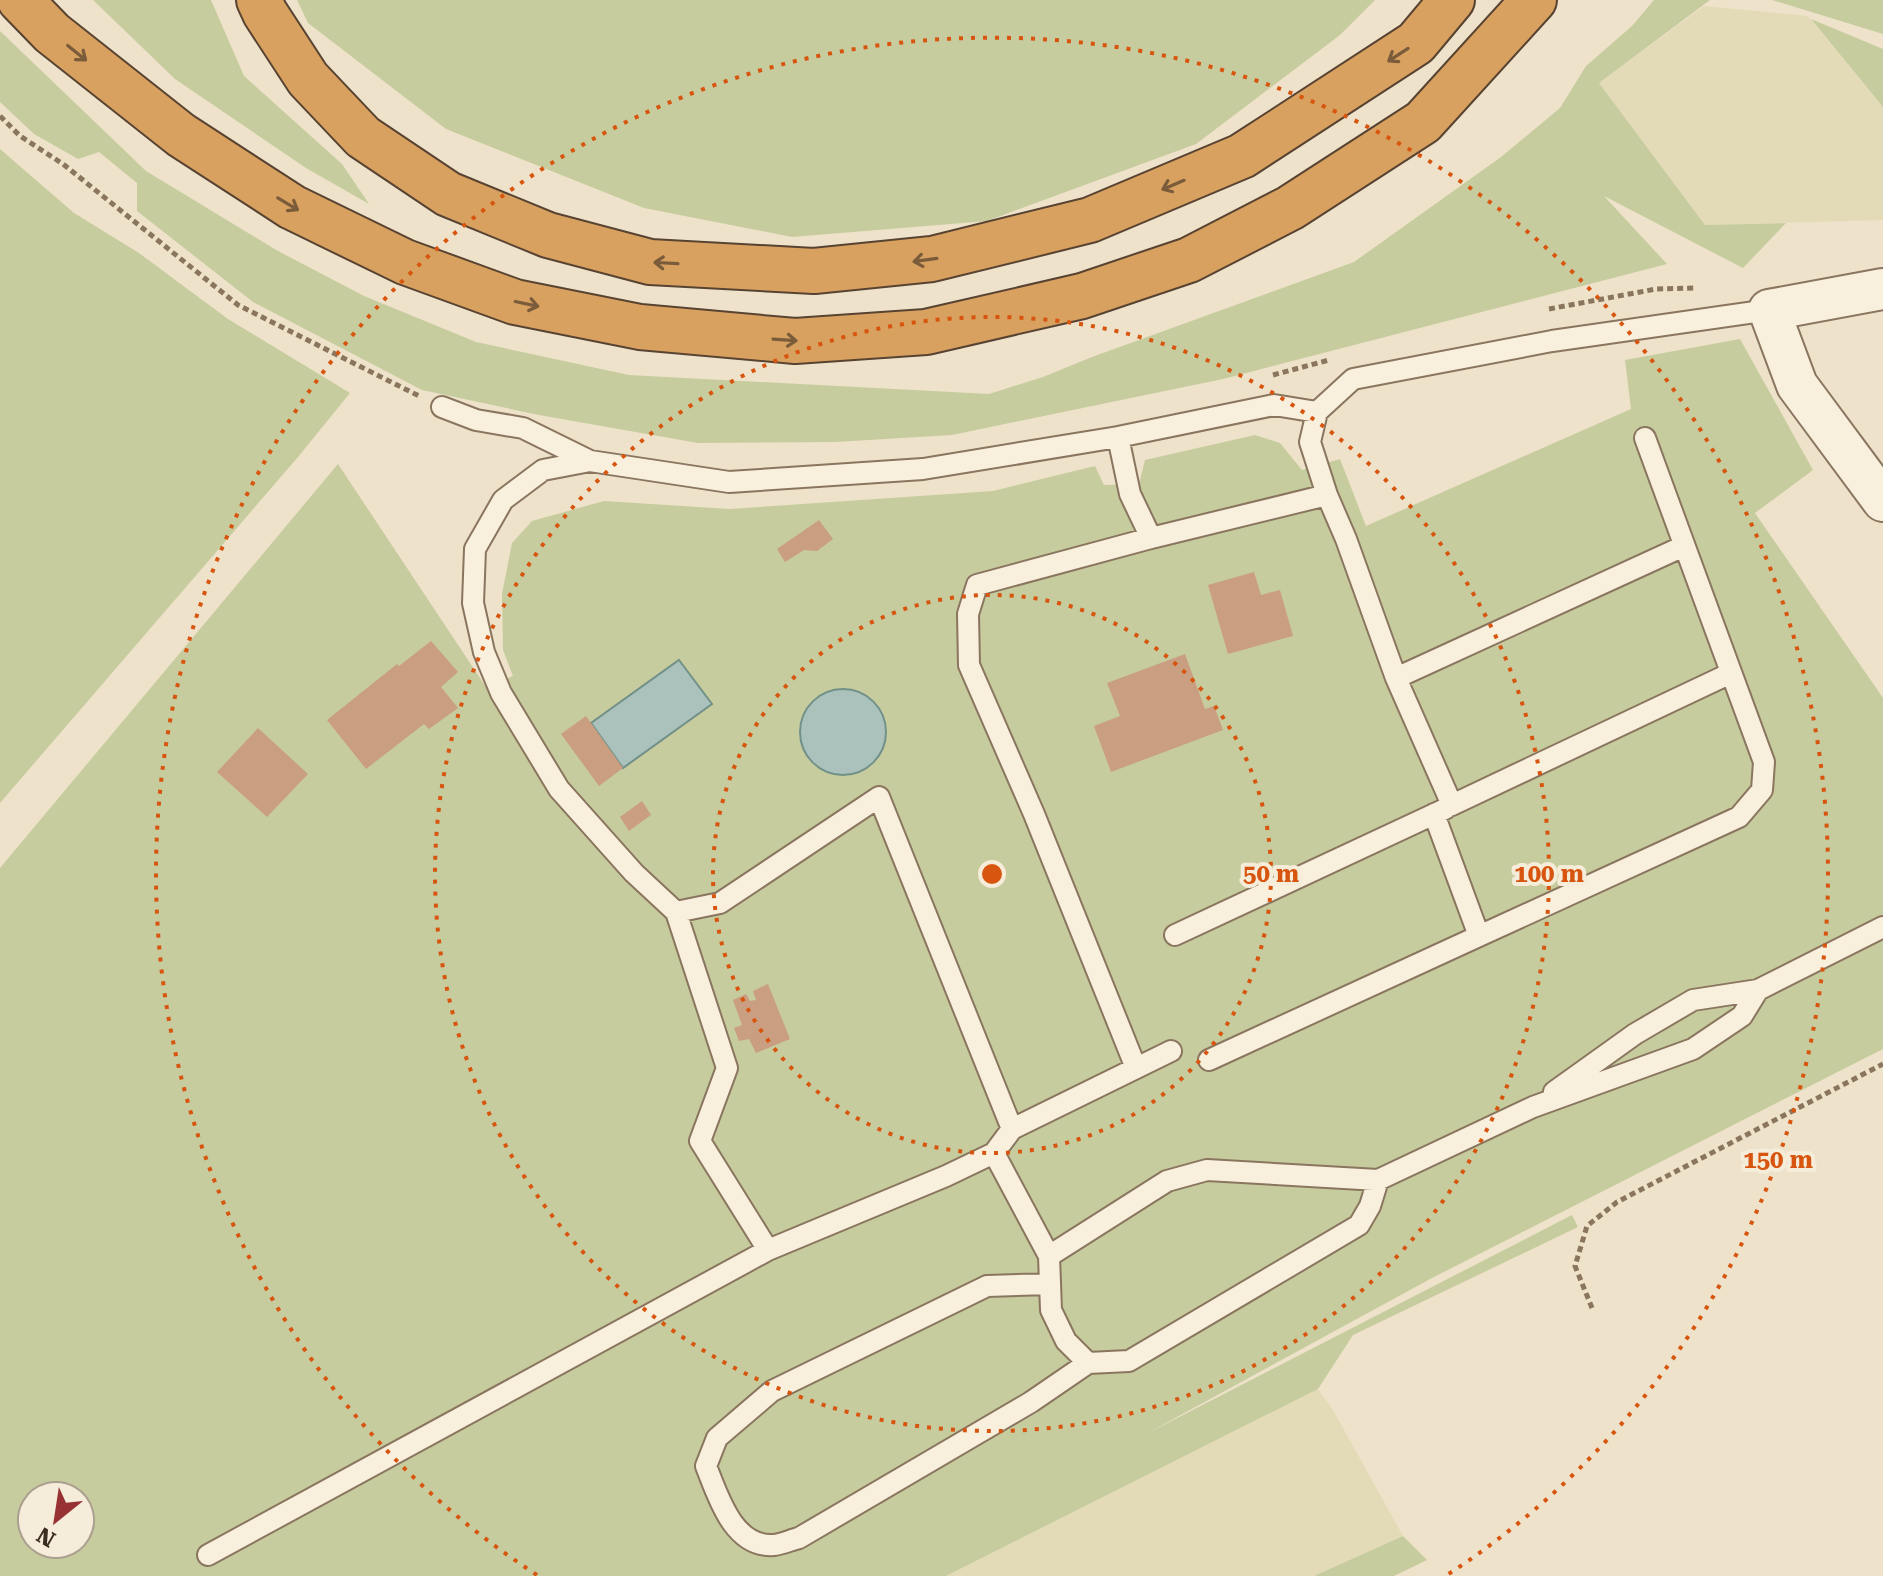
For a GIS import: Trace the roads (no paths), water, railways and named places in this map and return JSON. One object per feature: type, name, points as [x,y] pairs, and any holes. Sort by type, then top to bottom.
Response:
[{"type":"highway","points":[[20,0],[52,33],[181,135],[292,207],[405,262],[515,302],[640,327],[795,341],[926,332],[1082,296],[1189,260],[1290,208],[1423,122],[1534,0]]},
{"type":"highway","points":[[259,0],[308,79],[363,137],[448,194],[548,235],[650,262],[814,271],[932,259],[1090,220],[1242,156],[1416,43],[1452,0]]},
{"type":"street","points":[[1883,289],[1769,310],[1797,385],[1883,501]]},
{"type":"lane","points":[[1479,936],[1443,810],[1310,442],[1317,412],[1353,379],[1552,341],[1769,310]]},
{"type":"lane","points":[[442,407],[476,420],[523,428],[590,461],[729,482],[923,469],[1118,437],[1274,405],[1317,412]]},
{"type":"lane","points":[[1118,437],[1130,494],[1151,538]]},
{"type":"lane","points":[[1209,1060],[1739,817],[1762,790],[1764,762],[1645,438]]},
{"type":"lane","points":[[590,461],[543,470],[503,500],[475,549],[473,603],[484,652],[501,693],[559,789],[634,873],[676,912],[727,1068],[700,1141],[768,1250]]},
{"type":"lane","points":[[1136,1068],[1034,814],[969,665],[968,614],[977,585],[1327,495]]},
{"type":"lane","points":[[1396,678],[1684,546]]},
{"type":"lane","points":[[1175,935],[1731,673]]},
{"type":"lane","points":[[676,912],[720,903],[879,797],[1012,1129]]},
{"type":"lane","points":[[1533,1107],[1635,1034],[1693,1000],[1758,990],[1883,927]]},
{"type":"lane","points":[[1049,1256],[1167,1181],[1207,1170],[1378,1180],[1533,1107],[1693,1049],[1742,1016],[1758,990]]},
{"type":"lane","points":[[208,1555],[768,1250],[994,1153],[1012,1129],[1171,1051]]},
{"type":"lane","points":[[994,1153],[1049,1256],[1051,1310],[1066,1341],[1088,1363]]},
{"type":"lane","points":[[1050,1284],[987,1286],[772,1391],[717,1438],[711,1452],[706,1466],[726,1517],[755,1543],[774,1545],[799,1538],[1031,1402],[1088,1363],[1129,1361],[1359,1225],[1370,1206],[1378,1180]]},
{"type":"water","points":[[679,660],[712,704],[623,768],[591,723]]},
{"type":"water","points":[[843,689],[867,696],[879,708],[886,732],[879,756],[867,768],[843,775],[819,768],[807,756],[800,732],[807,708],[819,696]]}]
